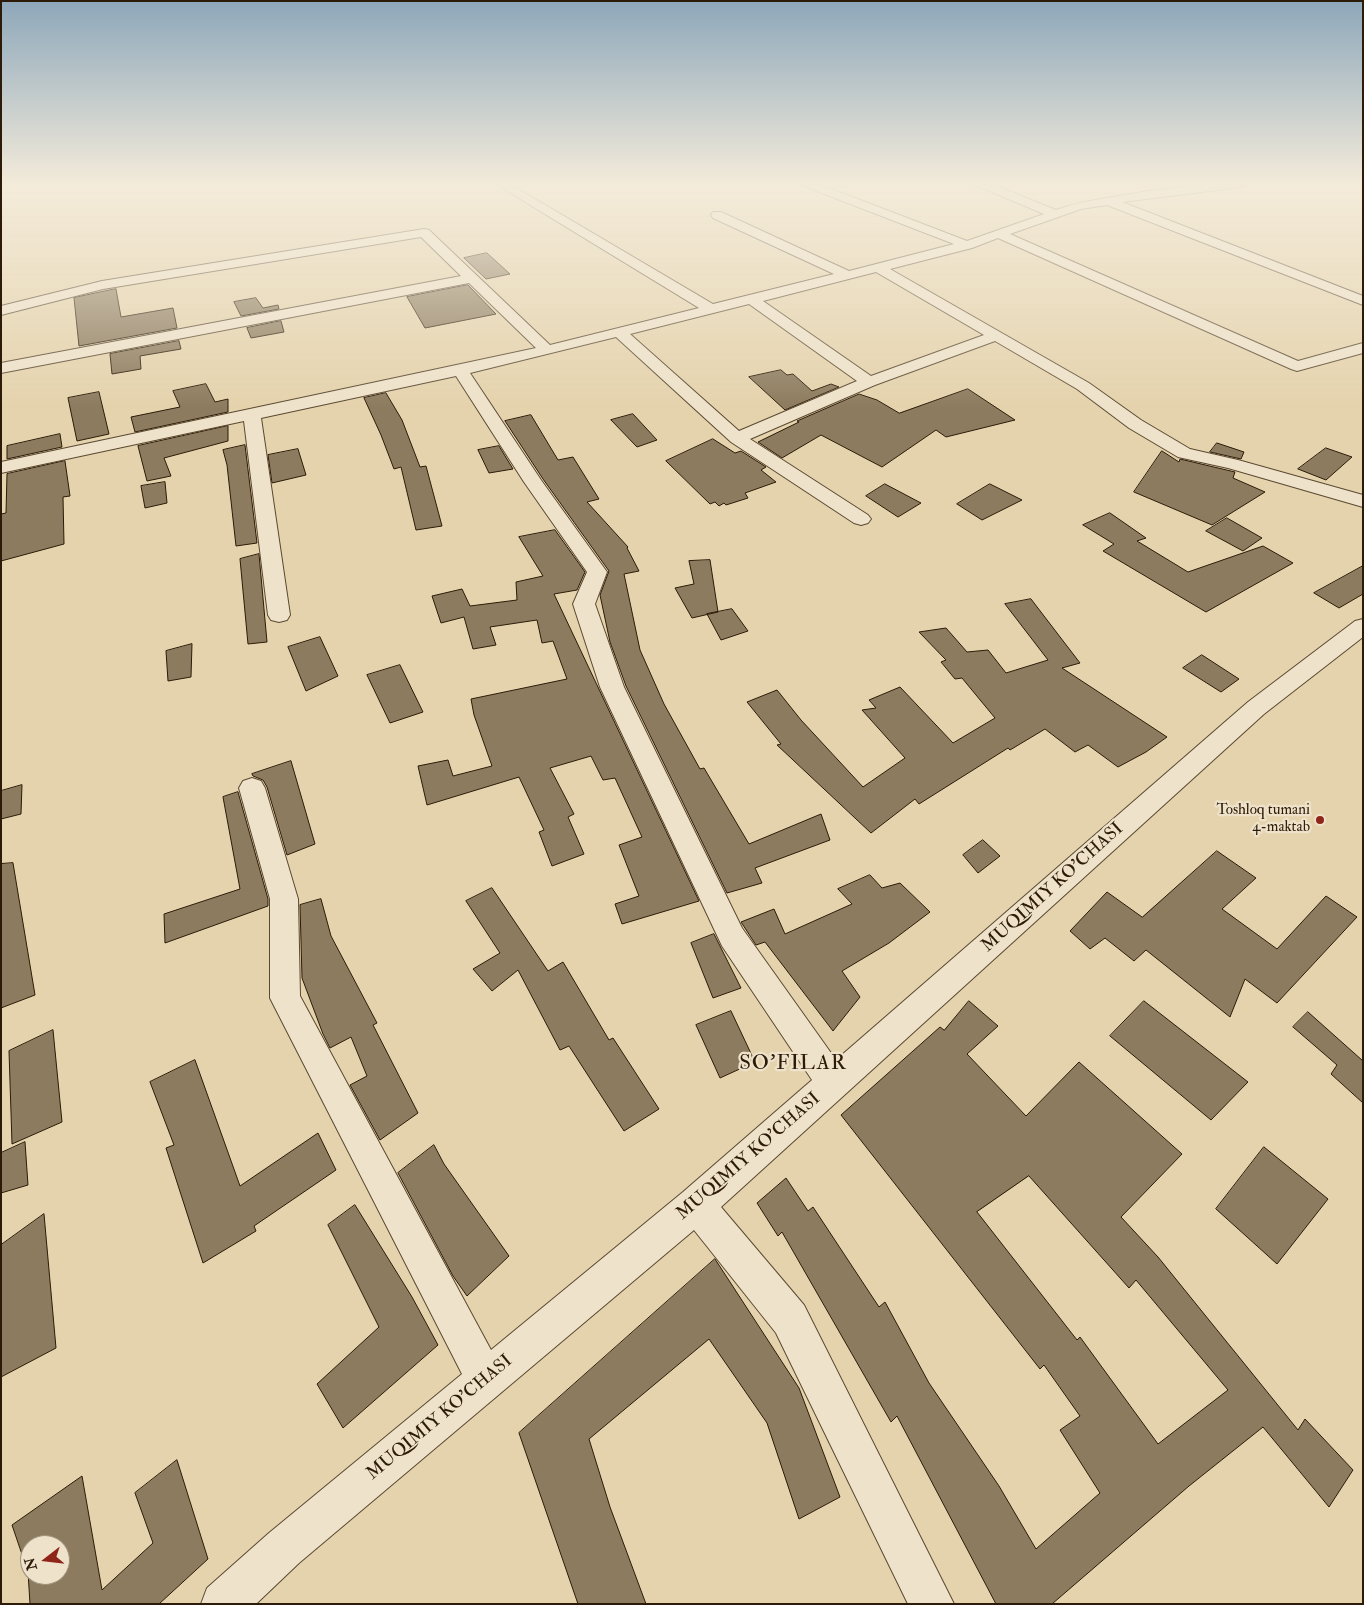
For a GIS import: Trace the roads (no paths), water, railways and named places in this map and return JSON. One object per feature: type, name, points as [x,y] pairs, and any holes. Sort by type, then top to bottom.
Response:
[{"type":"street","points":[[1,310],[102,285],[270,258]]},
{"type":"street","points":[[451,258],[547,350]]},
{"type":"street","points":[[625,258],[711,309]]},
{"type":"street","points":[[810,258],[847,275]]},
{"type":"street","points":[[1,468],[547,350],[914,258]]},
{"type":"street","points":[[1053,258],[1297,366],[1363,348]]},
{"type":"street","points":[[1253,258],[1363,301]]},
{"type":"street","points":[[877,267],[1083,386],[1135,424],[1184,453],[1232,464],[1363,501]]},
{"type":"street","points":[[1,368],[473,278]]},
{"type":"street","points":[[751,299],[869,382]]},
{"type":"street","points":[[619,332],[737,438],[862,519]]},
{"type":"street","points":[[737,438],[869,382],[995,336]]},
{"type":"street","points":[[460,370],[533,482],[597,572],[584,604],[612,687],[732,937],[833,1083]]},
{"type":"street","points":[[252,414],[279,615]]},
{"type":"street","name":"MUQIMIY KO'CHASI","points":[[222,1604],[284,1548],[696,1204],[1256,708],[1363,626]]},
{"type":"street","points":[[252,788],[284,899],[284,998],[486,1380]]},
{"type":"street","points":[[696,1204],[790,1319],[932,1604]]},
{"type":"place","name":"Toshloq tumani 4-maktab","points":[[1320,820]]},
{"type":"district","name":"SO'FILAR","points":[[793,1064]]}]
